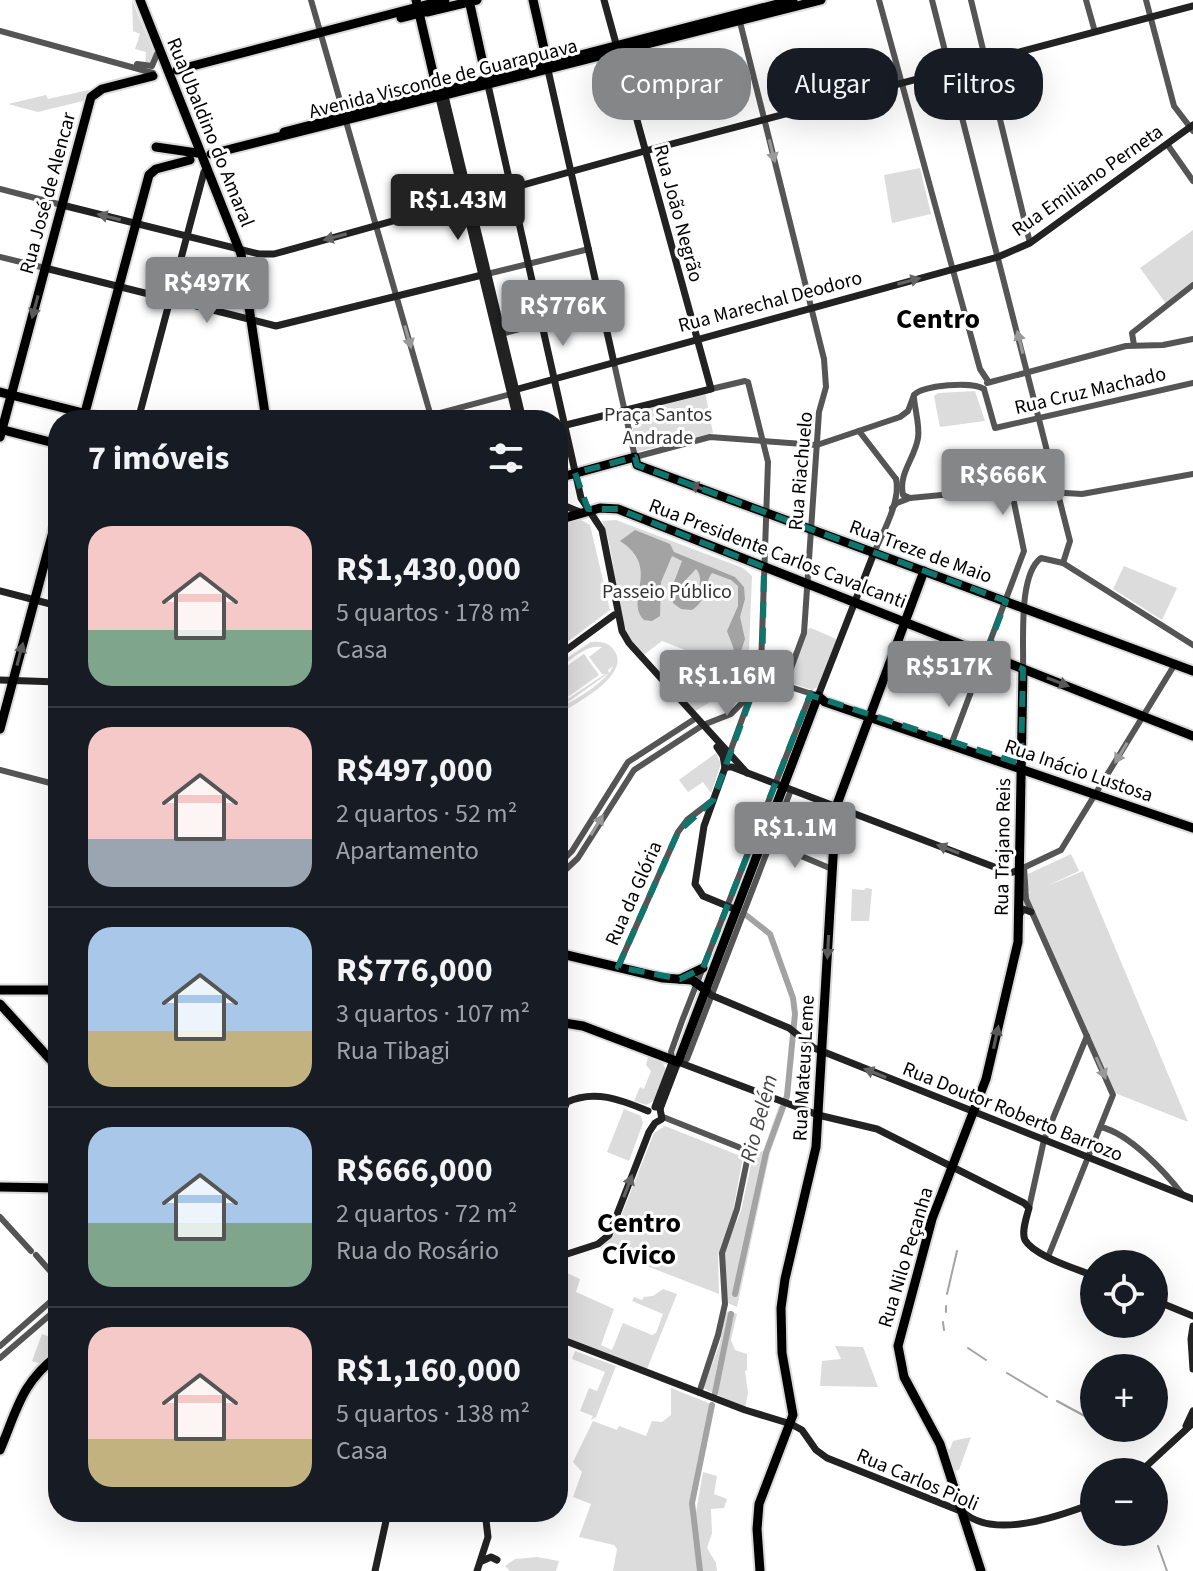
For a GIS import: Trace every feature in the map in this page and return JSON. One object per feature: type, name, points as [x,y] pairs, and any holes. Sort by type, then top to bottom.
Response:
[{"type":"main road","name":"Rua Ubaldino do Amaral","points":[[140,0],[157,50],[170,73],[201,163],[239,250],[264,410]]},
{"type":"main road","points":[[93,95],[170,73],[197,59],[218,60],[445,0]]},
{"type":"main road","points":[[533,0],[614,363]]},
{"type":"main road","name":"Rua João Negrão","points":[[604,0],[617,48]]},
{"type":"main road","name":"Avenida Visconde de Guarapuava","points":[[622,48],[704,30],[793,0]]},
{"type":"main road","name":"Avenida Visconde de Guarapuava","points":[[620,48],[711,21],[821,0]]},
{"type":"main road","points":[[421,7],[472,1],[559,410]]},
{"type":"main road","points":[[1034,48],[1193,6]]},
{"type":"main road","points":[[421,7],[457,171],[485,274],[491,311],[512,375],[516,410]]},
{"type":"main road","points":[[704,30],[711,21]]},
{"type":"main road","name":"Avenida Visconde de Guarapuava","points":[[211,154],[298,127],[367,116],[419,103],[476,81],[523,76],[592,51]]},
{"type":"main road","points":[[585,60],[592,52]]},
{"type":"main road","name":"Avenida Visconde de Guarapuava","points":[[345,118],[407,99],[468,90],[512,72],[592,58]]},
{"type":"main road","points":[[512,72],[523,76]]},
{"type":"main road","points":[[93,95],[102,89],[153,74]]},
{"type":"main road","points":[[62,205],[239,250],[274,254],[914,80]]},
{"type":"main road","points":[[468,90],[476,81]]},
{"type":"main road","points":[[441,94],[461,161],[467,201]]},
{"type":"main road","name":"Rua José de Alencar","points":[[1,432],[93,95]]},
{"type":"main road","points":[[407,99],[419,103]]},
{"type":"main road","points":[[367,116],[377,106]]},
{"type":"main road","name":"Rua João Negrão","points":[[636,120],[711,389]]},
{"type":"main road","name":"Rua Emiliano Perneta","points":[[998,257],[1030,243],[1192,128]]},
{"type":"main road","points":[[148,178],[151,174],[255,147],[260,141]]},
{"type":"main road","points":[[156,147],[201,163]]},
{"type":"main road","points":[[457,171],[461,161]]},
{"type":"main road","points":[[86,410],[148,178],[156,169],[201,163]]},
{"type":"main road","points":[[141,410],[200,192],[201,163]]},
{"type":"main road","name":"Rua Marechal Deodoro","points":[[513,392],[998,257]]},
{"type":"main road","points":[[45,268],[279,325],[485,274]]},
{"type":"main road","points":[[485,274],[493,296],[502,359],[519,410]]},
{"type":"main road","points":[[491,311],[493,296]]},
{"type":"main road","points":[[502,359],[512,375]]},
{"type":"main road","points":[[568,424],[711,389]]},
{"type":"main road","points":[[0,392],[61,410]]},
{"type":"main road","points":[[1,432],[48,442]]},
{"type":"main road","points":[[568,450],[582,513],[603,534],[624,636],[721,752],[725,767]]},
{"type":"main road","points":[[568,475],[636,461]]},
{"type":"main road","name":"Rua Treze de Maio","points":[[636,461],[766,513],[1175,664],[1183,672],[1193,673]]},
{"type":"main road","points":[[568,507],[591,518],[598,532],[614,615],[619,634],[626,645],[747,773]]},
{"type":"main road","name":"Rua Presidente Carlos Cavalcanti","points":[[582,513],[618,509],[1193,736]]},
{"type":"main road","points":[[568,517],[582,513]]},
{"type":"main road","points":[[0,729],[48,551]]},
{"type":"main road","points":[[568,1254],[604,1241],[611,1231],[736,906],[756,840],[783,786],[815,695],[874,553]]},
{"type":"main road","name":"Rua Mateus Leme","points":[[760,1571],[759,1504],[791,1424],[792,1406],[781,1344],[781,1308],[785,1279],[814,1165],[836,807],[924,571]]},
{"type":"main road","points":[[0,591],[48,603]]},
{"type":"main road","points":[[568,649],[614,615]]},
{"type":"main road","name":"Rua Trajano Reis","points":[[1017,947],[1022,868],[1023,669]]},
{"type":"main road","points":[[0,680],[48,683]]},
{"type":"main road","points":[[747,868],[783,786],[815,695]]},
{"type":"main road","name":"Rua Inácio Lustosa","points":[[815,695],[825,702],[870,714],[1193,825]]},
{"type":"main road","points":[[808,722],[813,735]]},
{"type":"main road","points":[[799,745],[804,757]]},
{"type":"main road","points":[[729,755],[702,831],[695,884],[703,896],[736,906]]},
{"type":"main road","points":[[725,767],[783,786],[1010,873],[1022,868]]},
{"type":"main road","points":[[747,868],[755,881]]},
{"type":"main road","points":[[1020,914],[1023,909],[1031,912]]},
{"type":"main road","name":"Rua Nilo Peçanha","points":[[981,1571],[938,1437],[901,1371],[898,1346],[928,1232],[988,1073],[1017,947]]},
{"type":"main road","points":[[568,955],[680,979],[704,988]]},
{"type":"main road","points":[[680,979],[703,968]]},
{"type":"main road","name":"Rua Doutor Roberto Barrozo","points":[[704,988],[794,1032],[806,1044],[822,1051],[1193,1199]]},
{"type":"main road","points":[[1,991],[48,990]]},
{"type":"main road","points":[[0,1004],[48,1057]]},
{"type":"main road","points":[[568,1024],[583,1026],[818,1115],[877,1129],[1029,1204],[1024,1234],[1028,1243],[1048,1257],[1080,1270]]},
{"type":"main road","points":[[568,1102],[589,1096],[611,1097],[656,1111]]},
{"type":"main road","points":[[655,1123],[647,1118],[656,1111]]},
{"type":"main road","points":[[0,1187],[48,1188]]},
{"type":"main road","points":[[1179,1192],[1193,1206]]},
{"type":"main road","points":[[1168,1306],[1193,1316]]},
{"type":"main road","points":[[1193,1326],[1193,1369]]},
{"type":"main road","points":[[568,1342],[699,1393],[791,1424]]},
{"type":"main road","points":[[0,1450],[28,1383],[48,1364]]},
{"type":"main road","points":[[1182,1435],[1193,1411]]},
{"type":"main road","points":[[1156,1458],[1193,1423]]},
{"type":"main road","name":"Rua Carlos Pioli","points":[[791,1424],[802,1430],[819,1453],[832,1461],[987,1524],[1026,1523],[1080,1507]]},
{"type":"main road","points":[[375,1571],[386,1522]]},
{"type":"main road","points":[[477,1571],[487,1543],[486,1522]]},
{"type":"main road","points":[[971,1535],[975,1528],[987,1524]]},
{"type":"main road","points":[[481,1562],[487,1557],[497,1560]]},
{"type":"street","points":[[311,0],[429,410]]},
{"type":"street","points":[[879,0],[980,369],[988,381]]},
{"type":"street","points":[[932,0],[944,48]]},
{"type":"street","points":[[971,0],[982,48]]},
{"type":"street","points":[[1086,0],[1095,32]]},
{"type":"street","points":[[1146,0],[1174,106],[1192,128]]},
{"type":"street","name":"Rua Riachuelo","points":[[739,18],[824,360],[826,387],[819,412],[804,633],[787,681],[791,686]]},
{"type":"street","points":[[0,31],[105,60],[150,67],[155,63],[157,50]]},
{"type":"street","points":[[124,63],[153,74]]},
{"type":"street","points":[[963,120],[1053,471],[1062,494],[1061,503],[1070,541],[1063,563],[1193,645]]},
{"type":"street","points":[[1000,120],[1030,243]]},
{"type":"street","points":[[1167,144],[1193,181]]},
{"type":"street","points":[[0,189],[62,205]]},
{"type":"street","points":[[485,274],[589,249]]},
{"type":"street","points":[[0,257],[45,268]]},
{"type":"street","points":[[1134,345],[1132,333],[1193,285]]},
{"type":"street","points":[[500,335],[602,307]]},
{"type":"street","points":[[614,363],[636,461],[710,437],[817,445],[903,415],[921,388],[979,385],[984,389],[988,381],[1134,345],[1163,345],[1193,339]]},
{"type":"street","points":[[968,385],[975,380],[980,369]]},
{"type":"street","points":[[711,389],[745,381],[749,383],[768,462],[760,673],[763,684]]},
{"type":"street","name":"Rua Cruz Machado","points":[[984,389],[995,428],[1193,383]]},
{"type":"street","name":"Rua Marechal Deodoro","points":[[456,410],[513,392]]},
{"type":"street","points":[[874,553],[900,478],[919,437],[914,395]]},
{"type":"street","points":[[859,431],[900,478],[902,493],[910,498]]},
{"type":"street","points":[[1010,483],[1020,478],[1048,482],[1053,471]]},
{"type":"street","points":[[1062,494],[1078,494],[1193,474]]},
{"type":"street","points":[[892,508],[910,498],[963,493],[1010,483],[1029,481],[1052,489]]},
{"type":"street","points":[[952,743],[1024,553],[1010,483]]},
{"type":"street","points":[[1061,503],[1067,499],[1110,492],[1114,488]]},
{"type":"street","name":"Rua Trajano Reis","points":[[1023,669],[1025,591],[1040,559],[1063,563]]},
{"type":"street","points":[[568,855],[626,765],[698,724],[728,716],[753,692],[793,662]]},
{"type":"street","points":[[1048,1257],[1113,1095],[1031,912],[1024,892],[1022,868],[1061,850],[1175,664]]},
{"type":"street","points":[[729,755],[760,673]]},
{"type":"street","name":"Rua Inácio Lustosa","points":[[763,684],[791,686],[815,695]]},
{"type":"street","points":[[737,709],[745,714]]},
{"type":"street","points":[[568,868],[578,858],[634,770],[698,724]]},
{"type":"street","points":[[626,765],[634,770]]},
{"type":"street","points":[[0,770],[48,782]]},
{"type":"street","points":[[704,988],[703,968],[736,906],[755,881],[770,843],[783,786]]},
{"type":"street","name":"Rua da Glória","points":[[618,967],[678,832],[684,822],[713,800]]},
{"type":"street","points":[[770,843],[832,869]]},
{"type":"street","points":[[736,906],[747,868]]},
{"type":"street","points":[[1029,1204],[1044,1140],[1087,1036]]},
{"type":"street","points":[[656,1111],[741,1148],[747,1154],[736,1214],[721,1257],[725,1304],[715,1349],[699,1393]]},
{"type":"street","points":[[1101,1127],[1113,1131],[1155,1163],[1179,1192]]},
{"type":"street","points":[[0,1217],[48,1269]]},
{"type":"street","points":[[0,1346],[48,1304]]},
{"type":"street","points":[[0,1358],[48,1317]]},
{"type":"highlighted area","points":[[635,457],[637,465],[1006,601],[986,654],[1023,669],[1021,764],[810,695],[703,968],[680,979],[618,967],[678,832],[713,800],[753,692],[762,685],[764,567],[618,509],[588,509],[575,473]]},
{"type":"green space","points":[[132,0],[155,55],[153,62],[145,64],[146,52],[135,49],[140,34],[133,31]]},
{"type":"green space","points":[[89,90],[87,100],[38,112],[8,104],[46,95],[48,99]]},
{"type":"green space","points":[[920,168],[931,214],[892,223],[884,175]]},
{"type":"green space","points":[[1193,230],[1193,281],[1167,305],[1140,268]]},
{"type":"green space","points":[[975,391],[985,421],[940,427],[934,396],[938,393]]},
{"type":"green space","name":"Praça Santos Andrade","points":[[705,392],[713,433],[637,452],[630,412]]},
{"type":"green space","points":[[581,520],[590,525],[610,610],[568,642],[568,524]]},
{"type":"green space","name":"Passeio Público","points":[[616,520],[743,568],[752,576],[748,675],[694,712],[679,693],[700,672],[690,652],[662,641],[642,656],[624,624],[602,521]]},
{"type":"green space","points":[[1124,566],[1177,588],[1162,620],[1113,589]]},
{"type":"green space","points":[[811,628],[836,639],[818,687],[812,690],[791,683],[789,679]]},
{"type":"green space","points":[[591,642],[598,642],[612,647],[618,659],[616,669],[600,687],[568,709],[568,703],[608,674],[568,702],[568,699],[605,674],[589,657],[602,647],[584,650],[568,661],[568,657]]},
{"type":"green space","points":[[584,654],[599,675],[568,697],[568,665]]},
{"type":"green space","points":[[716,753],[721,764],[711,793],[703,782],[688,792],[679,780]]},
{"type":"green space","points":[[1071,854],[1079,871],[1045,887],[1083,871],[1188,1122],[1115,1093],[1026,895],[1030,893],[1026,885],[1028,874]]},
{"type":"green space","points":[[852,889],[872,889],[869,921],[851,921]]},
{"type":"green space","points":[[648,1057],[663,1063],[666,1070],[654,1101],[646,1105],[634,1101],[640,1087],[644,1089],[651,1071],[646,1065]]},
{"type":"green space","points":[[779,1106],[786,1108],[770,1153],[737,1307],[728,1303],[723,1264],[726,1247],[741,1211],[753,1155],[763,1151]]},
{"type":"green space","points":[[624,1109],[641,1116],[643,1123],[629,1161],[607,1152]]},
{"type":"green space","points":[[665,1126],[743,1157],[733,1211],[718,1256],[719,1294],[600,1248],[613,1236],[654,1133]]},
{"type":"green space","points":[[568,1274],[580,1279],[576,1292],[614,1309],[601,1345],[612,1350],[623,1323],[652,1335],[656,1333],[663,1314],[632,1301],[634,1297],[642,1300],[663,1289],[677,1294],[647,1369],[568,1338]]},
{"type":"green space","points":[[729,1311],[737,1314],[731,1340],[735,1350],[747,1354],[745,1371],[748,1393],[745,1408],[703,1388]]},
{"type":"green space","points":[[42,1334],[48,1336],[48,1359],[41,1364],[32,1361]]},
{"type":"green space","points":[[835,1346],[863,1347],[878,1387],[820,1386],[822,1361],[841,1359]]},
{"type":"green space","points":[[575,1351],[616,1366],[596,1417],[591,1420],[593,1416],[580,1411],[589,1388],[597,1391],[605,1372],[572,1359]]},
{"type":"green space","points":[[671,1388],[711,1404],[691,1501],[698,1571],[613,1571],[617,1549],[614,1545],[579,1537],[591,1504],[573,1497],[582,1472],[573,1462],[593,1421],[646,1436],[652,1421],[662,1422],[671,1415]]},
{"type":"green space","points":[[971,1437],[959,1470],[953,1471],[945,1449],[950,1449],[953,1441]]},
{"type":"green space","points":[[703,1472],[717,1476],[714,1494],[727,1499],[724,1508],[711,1509],[712,1533],[707,1548],[717,1571],[702,1571],[695,1518]]},
{"type":"green space","points":[[537,1557],[559,1561],[556,1571],[510,1571],[505,1566],[515,1559]]},
{"type":"shaded area","points":[[635,530],[670,544],[674,552],[735,577],[744,587],[745,599],[740,617],[745,639],[740,667],[723,680],[716,681],[715,685],[710,675],[718,678],[729,671],[735,662],[727,631],[738,606],[738,586],[712,573],[697,606],[692,610],[681,609],[673,603],[674,582],[682,561],[672,556],[661,582],[660,616],[652,621],[644,620],[638,603],[639,562],[620,541]],"holes":[[[696,569],[700,584],[693,598],[683,600],[678,594],[680,586]]]},
{"type":"waterway","name":"Rio Belém","points":[[735,1294],[766,1153],[787,1096],[795,1014],[793,998],[770,934],[746,915]]},
{"type":"waterway","points":[[947,1294],[957,1251]]},
{"type":"waterway","points":[[946,1306],[946,1312]]},
{"type":"waterway","name":"Rio Belém","points":[[715,1393],[731,1314]]},
{"type":"waterway","points":[[943,1322],[944,1330]]},
{"type":"waterway","points":[[968,1348],[986,1360]]},
{"type":"waterway","points":[[1007,1373],[1047,1397]]},
{"type":"waterway","points":[[1057,1401],[1080,1413]]},
{"type":"waterway","name":"Rio Belém","points":[[700,1571],[692,1503],[712,1405]]},
{"type":"waterway","points":[[1158,1546],[1167,1571]]},
{"type":"district","name":"Centro","points":[[938,318]]},
{"type":"district","name":"Centro Cívico","points":[[639,1238]]}]
